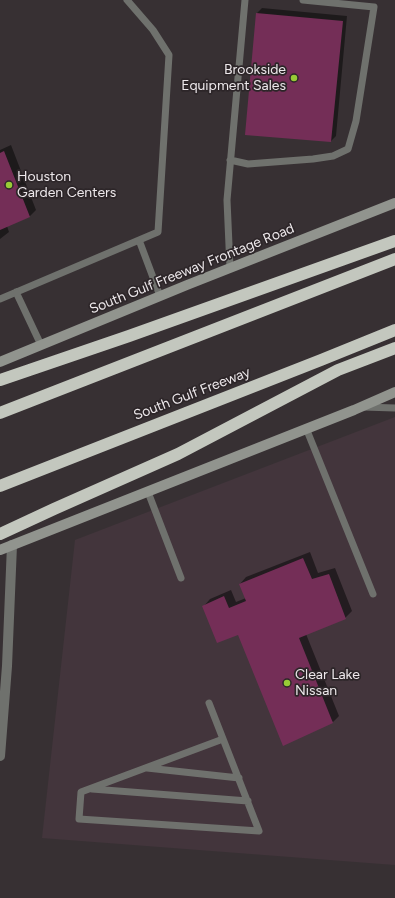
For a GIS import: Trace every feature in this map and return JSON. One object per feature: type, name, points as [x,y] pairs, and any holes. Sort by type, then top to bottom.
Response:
[{"type":"highway","points":[[0,380],[395,241]]},
{"type":"highway","points":[[0,413],[395,260]]},
{"type":"highway","name":"South Gulf Freeway","points":[[0,486],[395,330]]},
{"type":"highway","points":[[0,534],[178,454],[338,370],[395,348]]},
{"type":"main road","name":"South Gulf Freeway Frontage Road","points":[[0,362],[160,296],[395,203]]},
{"type":"main road","points":[[0,550],[361,407],[395,392]]},
{"type":"street","points":[[0,756],[7,666],[12,545]]},
{"type":"lane","points":[[0,299],[158,232],[169,54],[153,30],[127,0]]},
{"type":"lane","points":[[230,268],[227,200],[245,0]]},
{"type":"lane","points":[[230,160],[248,164],[313,159],[333,156],[348,148],[356,121],[375,3],[303,0]]},
{"type":"lane","points":[[139,240],[160,296]]},
{"type":"lane","points":[[16,292],[41,345]]},
{"type":"lane","points":[[361,407],[395,408]]},
{"type":"lane","points":[[306,428],[373,594]]},
{"type":"lane","points":[[148,492],[181,578]]},
{"type":"lane","points":[[209,703],[259,831],[79,819],[81,792],[223,739]]},
{"type":"lane","points":[[146,767],[239,778]]},
{"type":"lane","points":[[90,788],[248,801]]},
{"type":"shaded area","points":[[395,417],[395,865],[42,838],[75,540]]},
{"type":"building","name":"Brookside Equipment Sales","points":[[256,13],[343,21],[331,142],[245,135]]},
{"type":"building","name":"Houston Garden Centers","points":[[4,151],[30,217],[0,230],[0,153]]},
{"type":"building","name":"Clear Lake Nissan","points":[[303,558],[312,579],[329,574],[346,619],[299,638],[333,723],[283,746],[238,635],[217,643],[202,606],[224,596],[229,608],[246,601],[239,584]]},
{"type":"place","name":"Brookside Equipment Sales","points":[[294,78]]},
{"type":"place","name":"Houston Garden Centers","points":[[9,185]]},
{"type":"place","name":"Clear Lake Nissan","points":[[287,683]]}]
